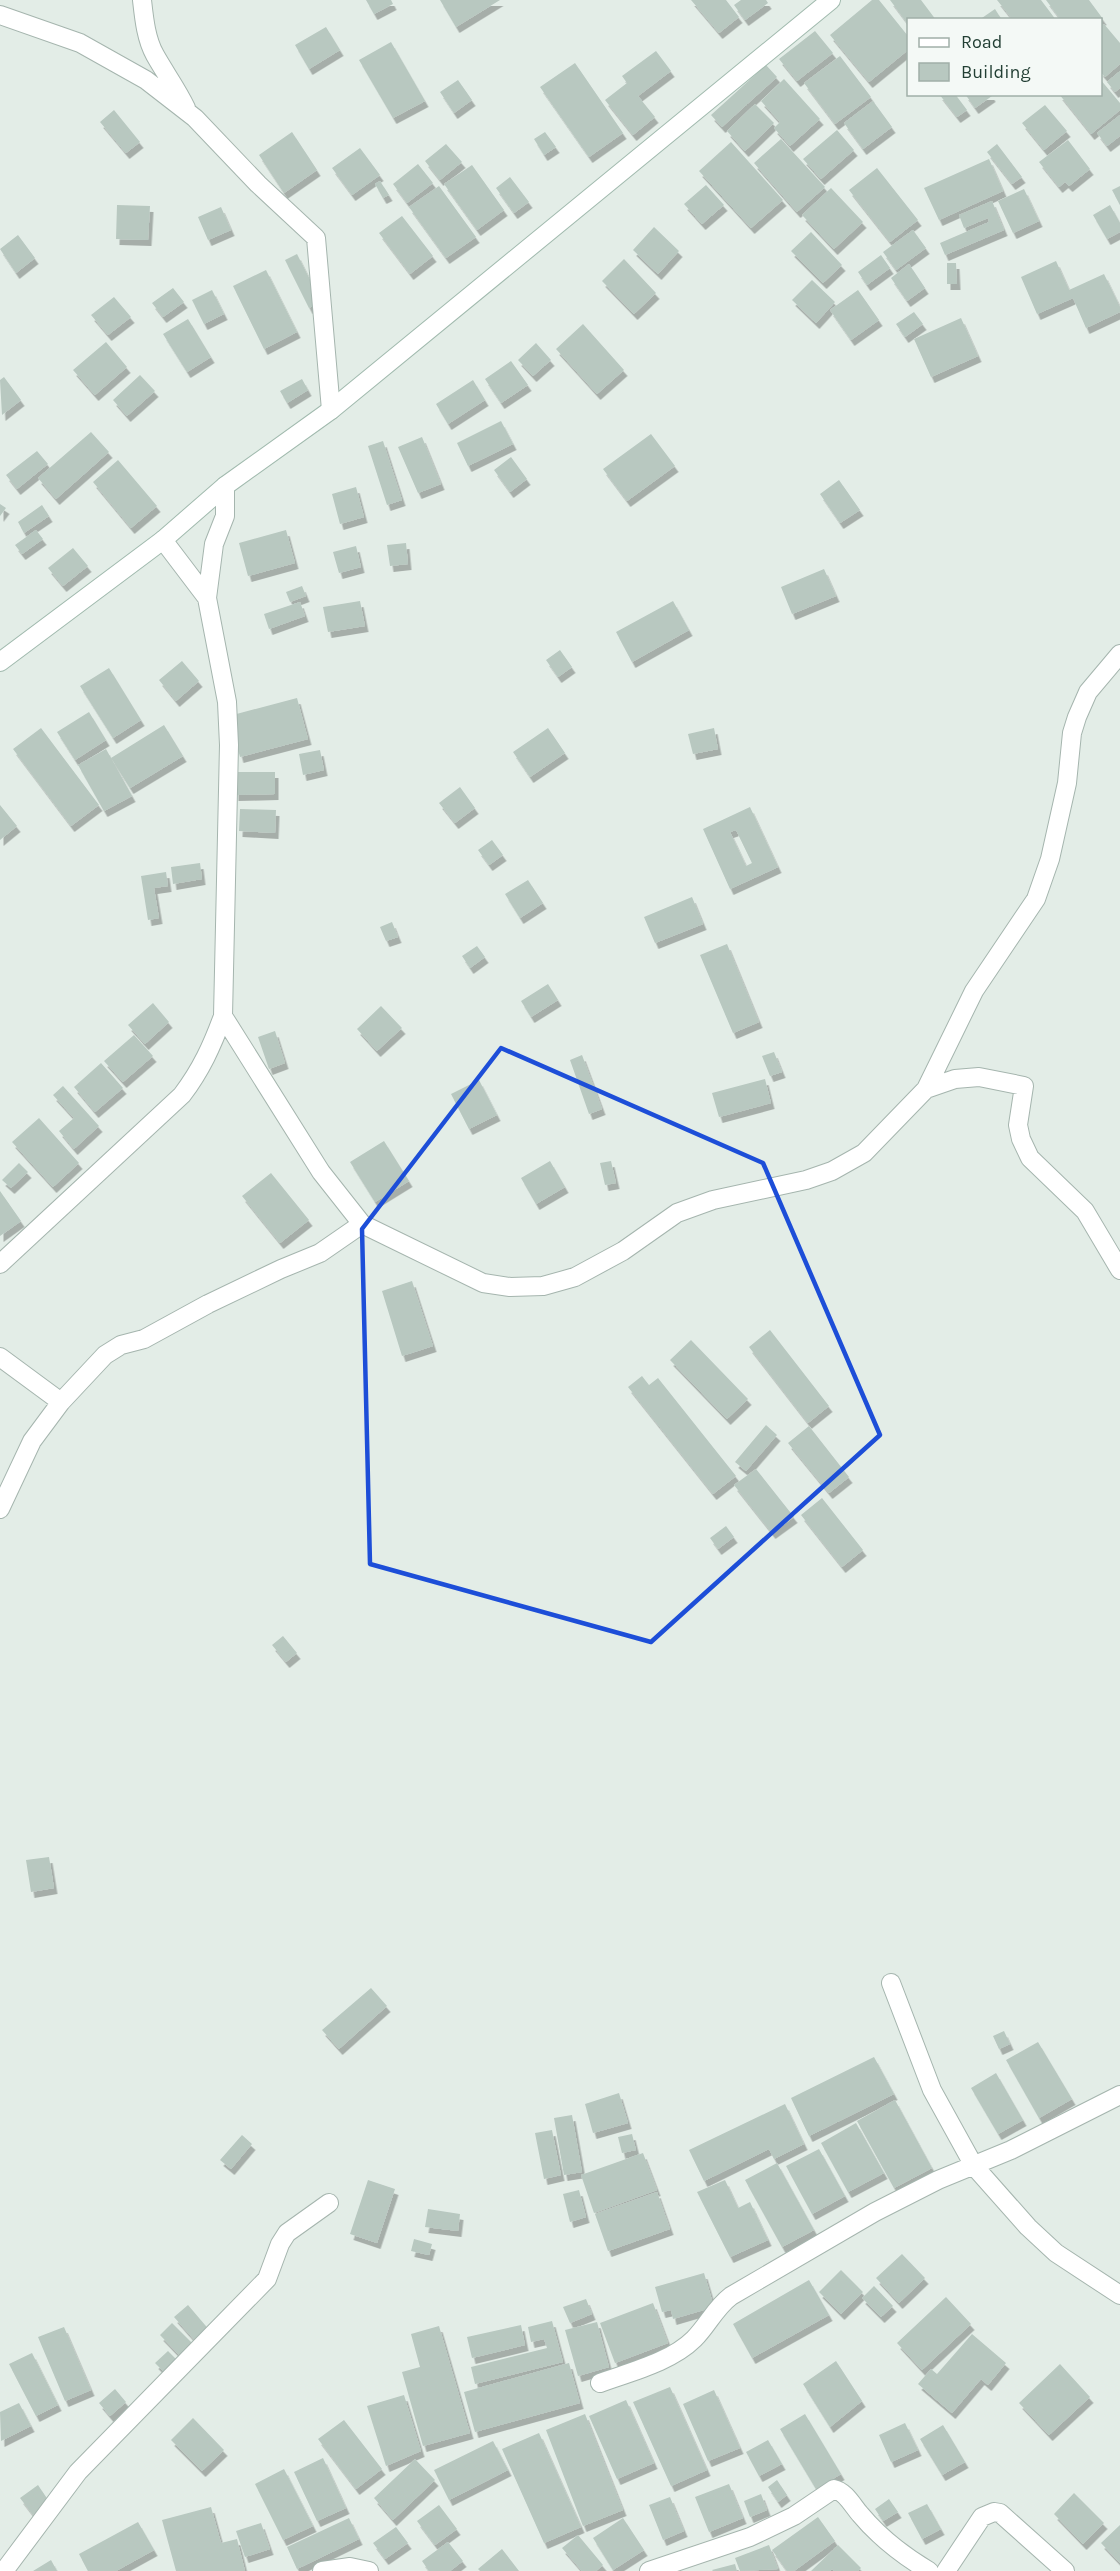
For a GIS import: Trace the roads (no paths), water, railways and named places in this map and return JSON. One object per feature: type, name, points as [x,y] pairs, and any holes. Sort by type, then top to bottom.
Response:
[{"type":"street","points":[[142,0],[147,35],[154,54],[170,77],[189,114]]},
{"type":"street","points":[[0,662],[163,540],[225,486],[331,410],[831,0]]},
{"type":"street","points":[[0,15],[80,43],[146,80],[189,114],[316,238],[331,410]]},
{"type":"street","points":[[0,1264],[182,1095],[200,1071],[211,1050],[223,1016],[229,745],[227,702],[207,598],[214,544],[225,516],[225,486]]},
{"type":"street","points":[[163,540],[207,598]]},
{"type":"street","points":[[223,1016],[321,1172],[362,1224],[483,1283],[510,1287],[543,1286],[575,1277],[623,1251],[677,1213],[713,1200],[806,1180],[832,1171],[864,1153],[926,1089],[974,991],[1036,899],[1050,859],[1067,783],[1072,733],[1077,717],[1088,692],[1120,654]]},
{"type":"street","points":[[926,1089],[955,1079],[979,1077],[1024,1086],[1018,1125],[1021,1139],[1030,1158],[1084,1211],[1120,1270]]},
{"type":"street","points":[[0,1509],[32,1441],[61,1402],[105,1354],[144,1339],[208,1304],[320,1253],[362,1224]]},
{"type":"street","points":[[0,1357],[61,1402]]},
{"type":"street","points":[[891,1983],[932,2090],[974,2166],[1028,2227],[1056,2253],[1120,2295]]},
{"type":"street","points":[[600,2383],[661,2360],[686,2345],[718,2306],[730,2296],[855,2223],[938,2180],[974,2166],[1120,2095]]},
{"type":"street","points":[[4,2571],[78,2472],[267,2279],[280,2244],[287,2233],[329,2203]]},
{"type":"street","points":[[649,2571],[750,2537],[794,2516],[834,2489],[843,2493],[892,2547],[928,2571]]},
{"type":"street","points":[[946,2571],[982,2517],[994,2512],[1000,2513],[1065,2571]]},
{"type":"street","points":[[321,2571],[350,2567],[369,2571]]}]
